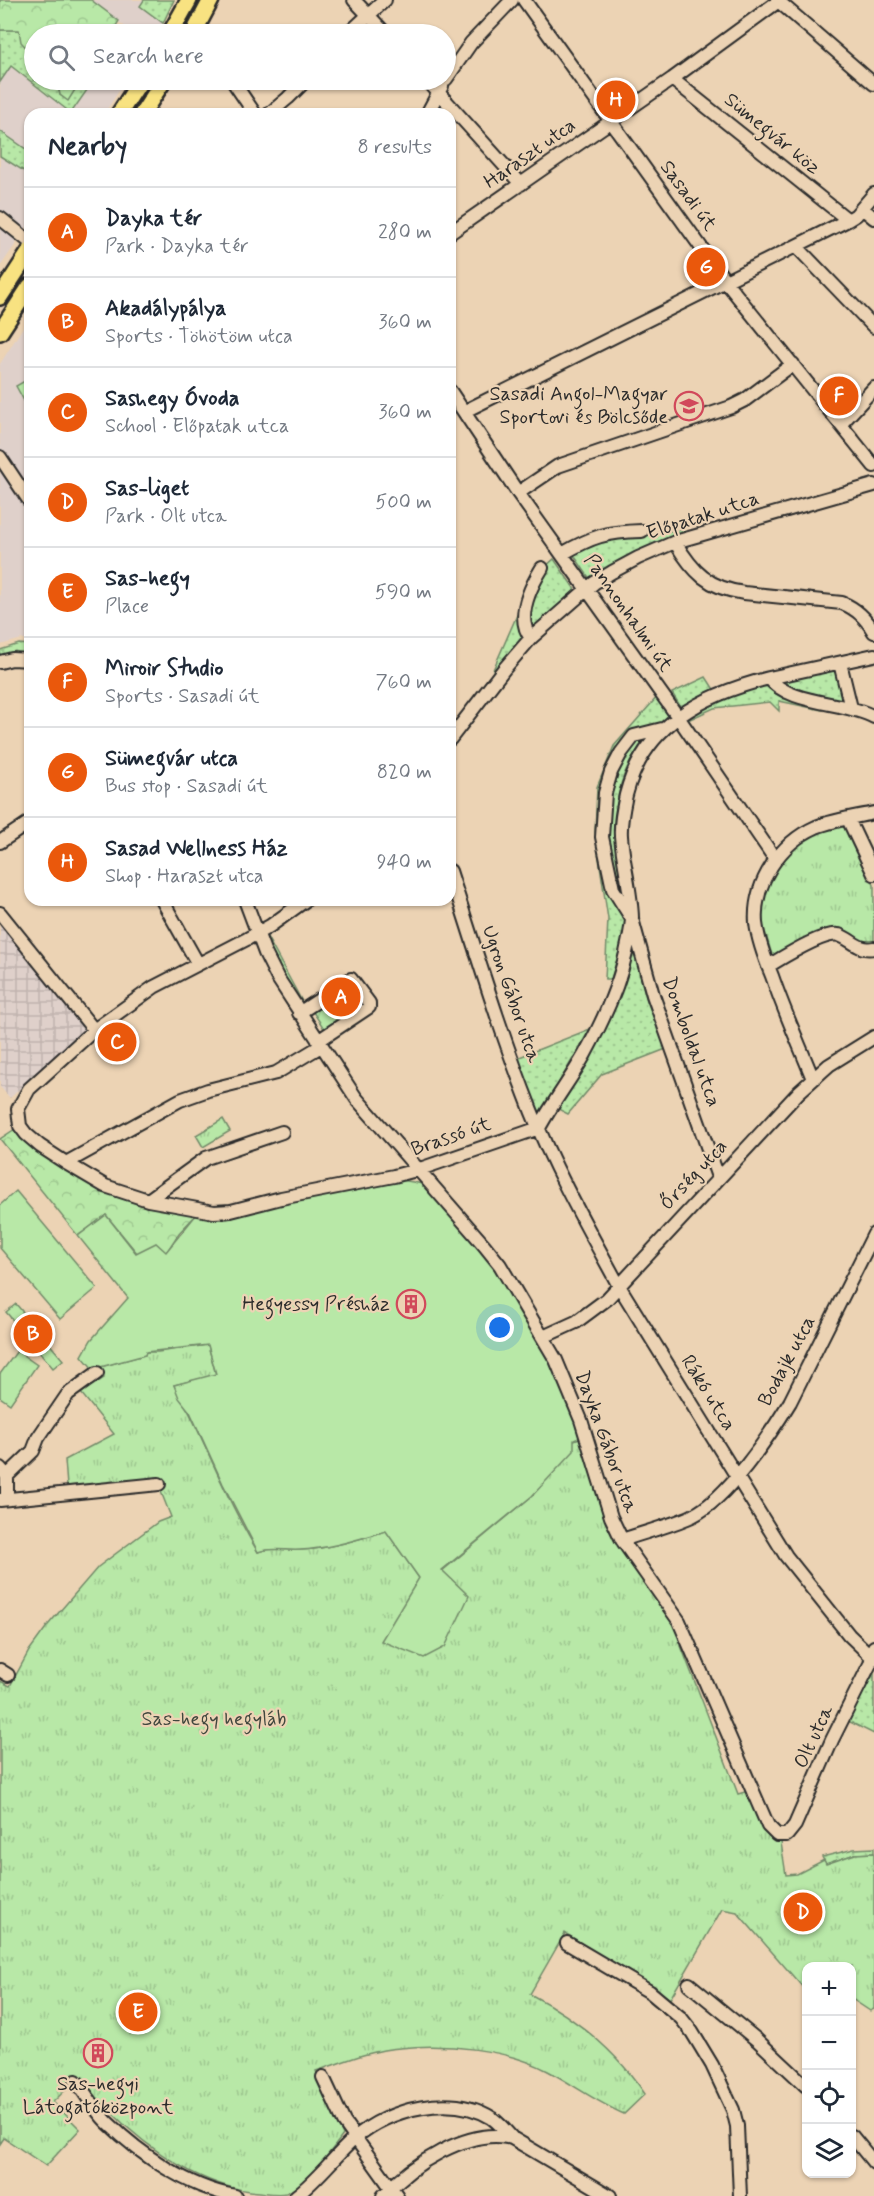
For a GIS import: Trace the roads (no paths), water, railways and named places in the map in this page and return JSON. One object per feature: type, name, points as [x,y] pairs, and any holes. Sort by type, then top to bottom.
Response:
[{"type":"main road","points":[[176,24],[189,0]]},
{"type":"main road","points":[[199,24],[211,3]]},
{"type":"main road","points":[[123,108],[135,90]]},
{"type":"main road","points":[[146,108],[158,90]]},
{"type":"main road","points":[[0,297],[24,260]]},
{"type":"main road","points":[[0,332],[24,295]]},
{"type":"street","points":[[354,0],[377,24]]},
{"type":"street","points":[[359,24],[385,0]]},
{"type":"street","points":[[456,64],[471,43],[512,0]]},
{"type":"street","name":"Sasadi út","points":[[524,0],[726,282],[874,466]]},
{"type":"street","points":[[779,1],[874,84]]},
{"type":"street","name":"Haraszt utca","points":[[456,229],[672,79],[779,1]]},
{"type":"street","name":"Sümegvár köz","points":[[672,79],[848,220]]},
{"type":"street","points":[[239,90],[251,108]]},
{"type":"street","points":[[276,108],[296,90]]},
{"type":"street","points":[[430,108],[438,92],[452,108]]},
{"type":"street","points":[[456,112],[520,184]]},
{"type":"street","points":[[465,411],[848,220],[874,194]]},
{"type":"street","points":[[862,208],[874,218]]},
{"type":"street","points":[[0,218],[24,237]]},
{"type":"street","points":[[797,247],[874,327]]},
{"type":"street","points":[[518,493],[558,466],[730,407],[753,395],[793,364]]},
{"type":"street","points":[[841,424],[874,388]]},
{"type":"street","name":"Pannonhalmi út","points":[[456,399],[518,493],[678,717],[775,859]]},
{"type":"street","points":[[0,457],[24,493]]},
{"type":"street","name":"Előpatak utca","points":[[456,731],[531,638],[594,584],[638,558],[675,542],[874,485]]},
{"type":"street","name":"Előpatak utca","points":[[562,554],[588,539],[606,533],[642,531]]},
{"type":"street","points":[[675,542],[693,568],[712,584],[744,593],[842,603],[854,608],[874,632]]},
{"type":"street","points":[[531,638],[526,628],[526,605],[535,579],[542,568]]},
{"type":"street","points":[[539,1128],[552,1103],[584,1056],[608,1009],[625,955],[632,919],[621,834],[623,806],[639,758],[662,729],[712,697],[733,688],[769,678],[874,655]]},
{"type":"street","points":[[0,662],[12,659],[24,660]]},
{"type":"street","points":[[840,663],[851,708]]},
{"type":"street","points":[[769,678],[773,684],[795,695],[863,711],[874,717]]},
{"type":"street","points":[[632,919],[613,889],[609,873],[602,837],[605,793],[611,772],[621,753],[634,736],[662,729]]},
{"type":"street","points":[[813,1079],[785,1013],[758,934],[756,911],[760,888],[775,859],[787,847],[814,828],[874,813]]},
{"type":"street","points":[[848,819],[874,874]]},
{"type":"street","points":[[0,842],[24,826]]},
{"type":"street","name":"Ugron Gábor utca","points":[[456,890],[502,1033],[539,1128]]},
{"type":"street","points":[[165,906],[198,964]]},
{"type":"street","name":"Dayka Gábor utca","points":[[247,906],[270,964],[299,1013],[367,1112],[420,1169],[500,1265],[543,1337],[556,1360],[578,1412],[611,1517],[622,1540],[679,1622],[768,1826],[772,1832],[780,1836]]},
{"type":"street","points":[[0,913],[94,1030],[154,987],[258,933],[297,906]]},
{"type":"street","name":"Domboldal utca","points":[[632,919],[653,995],[718,1177]]},
{"type":"street","points":[[768,966],[833,935],[841,936],[860,948],[874,948]]},
{"type":"street","points":[[66,1163],[180,1100],[208,1090],[276,1073],[320,1043],[370,1004],[351,979],[299,1013]]},
{"type":"street","name":"Brassó út","points":[[94,1030],[29,1089],[18,1109],[20,1126],[40,1146],[105,1186],[148,1200],[201,1210],[231,1211],[281,1198],[344,1187],[420,1169],[539,1128]]},
{"type":"street","name":"Őrség utca","points":[[543,1337],[576,1323],[607,1299],[718,1177],[813,1079],[846,1054],[874,1037]]},
{"type":"street","name":"Rákó utca","points":[[539,1128],[577,1208],[619,1286],[786,1556],[849,1635],[873,1654]]},
{"type":"street","points":[[148,1200],[206,1158],[282,1132]]},
{"type":"street","name":"Bodajk utca","points":[[622,1540],[691,1516],[711,1503],[736,1476],[777,1423],[790,1402],[874,1234]]},
{"type":"street","points":[[97,1373],[68,1394],[33,1451],[4,1472],[3,1500],[159,1484]]},
{"type":"street","name":"Olt utca","points":[[780,1836],[791,1832],[873,1654]]},
{"type":"street","points":[[567,1943],[650,1992],[681,2018],[692,2032],[712,2065],[733,2110],[739,2145],[740,2196]]},
{"type":"street","points":[[689,1984],[758,2040],[802,2081]]},
{"type":"street","points":[[323,2077],[344,2122],[390,2193],[419,2165],[457,2145],[488,2136],[501,2135],[512,2138],[610,2196]]},
{"type":"street","points":[[75,2081],[106,2121],[161,2165],[188,2180],[235,2196]]},
{"type":"street","points":[[296,2196],[355,2139],[393,2117],[414,2109],[438,2106],[459,2107],[483,2114],[501,2125],[512,2138]]},
{"type":"street","points":[[856,2141],[874,2163]]},
{"type":"place","name":"Sasad Wellness Ház","points":[[616,100]]},
{"type":"place","name":"Sümegvár utca","points":[[706,267]]},
{"type":"place","name":"Miroir Studio","points":[[839,396]]},
{"type":"place","name":"Sasadi Angol-Magyar Sportovi és Bölcsőde","points":[[689,406]]},
{"type":"place","name":"Dayka tér","points":[[341,997]]},
{"type":"place","name":"Sashegy Óvoda","points":[[117,1042]]},
{"type":"place","name":"Hegyessy Présház","points":[[411,1304]]},
{"type":"place","name":"Akadálypálya","points":[[33,1334]]},
{"type":"place","name":"Sas-liget","points":[[803,1912]]},
{"type":"place","name":"Sas-hegy","points":[[138,2012]]},
{"type":"place","name":"Sas-hegyi Látogatóközpont","points":[[98,2053]]},
{"type":"park label","name":"Sas-hegy hegyláb","points":[[214,1719]]}]
